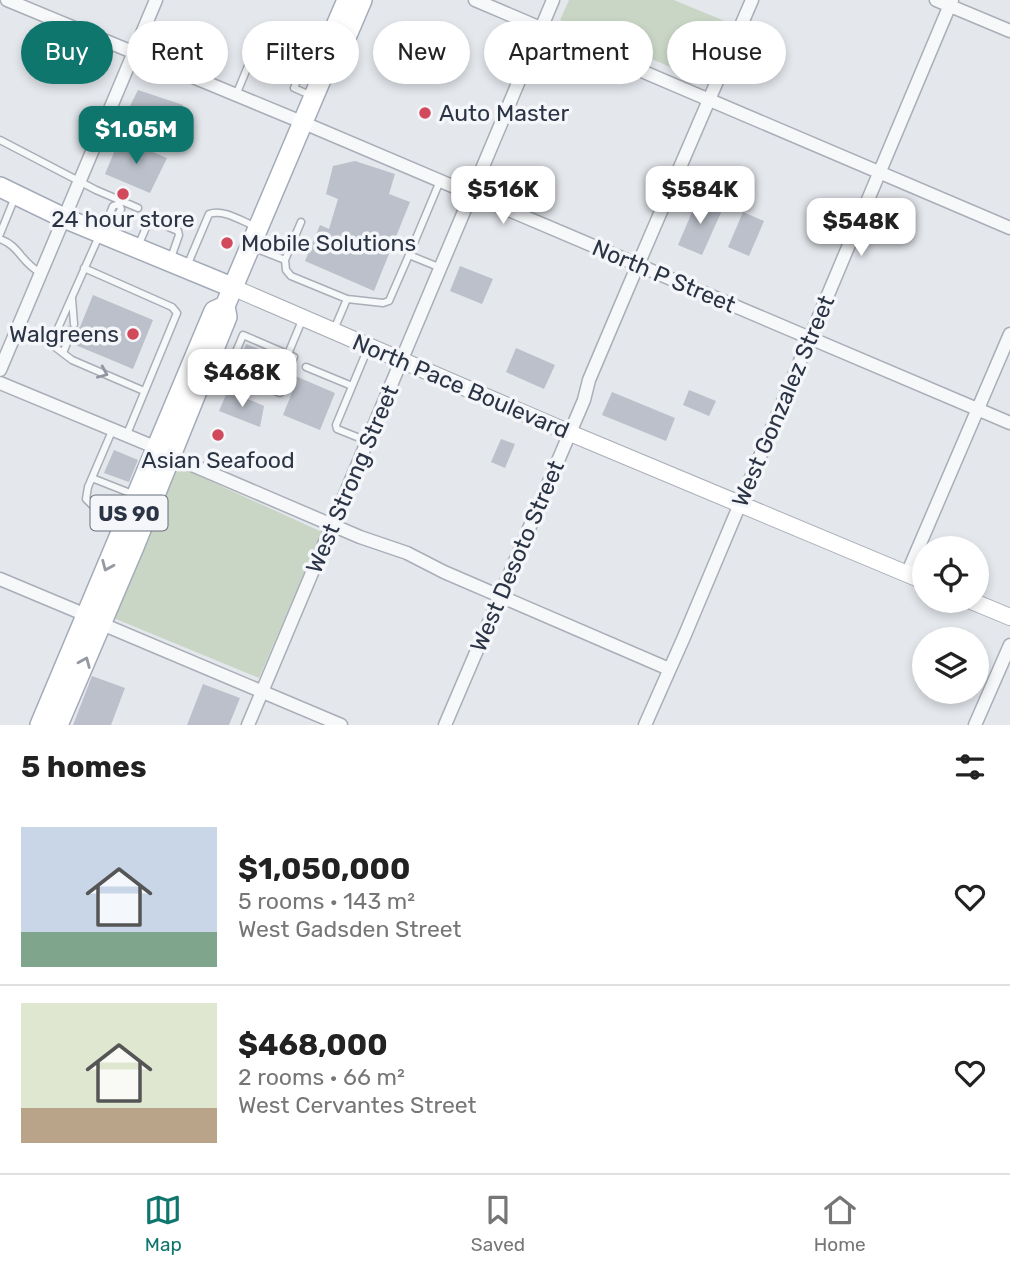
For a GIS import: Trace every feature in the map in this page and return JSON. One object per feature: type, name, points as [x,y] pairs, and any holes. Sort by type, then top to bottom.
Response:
[{"type":"main road","name":"US 90","points":[[338,21],[347,0]]},
{"type":"main road","name":"US 90","points":[[353,21],[362,0]]},
{"type":"main road","name":"US 90","points":[[58,725],[136,496],[164,452],[208,363],[227,317],[225,306],[320,84]]},
{"type":"main road","name":"North Pace Boulevard","points":[[8,191],[64,218],[106,230],[137,248],[912,576]]},
{"type":"main road","name":"US 90","points":[[40,725],[94,620],[164,452],[214,311],[225,306]]},
{"type":"main road","points":[[989,608],[1010,617]]},
{"type":"street","name":"North P Street","points":[[7,0],[127,49]]},
{"type":"street","points":[[147,21],[156,0]]},
{"type":"street","points":[[475,0],[525,21]]},
{"type":"street","name":"West Strong Street","points":[[545,21],[553,0]]},
{"type":"street","name":"West Desoto Street","points":[[445,725],[752,0]]},
{"type":"street","points":[[936,0],[951,3],[1010,31]]},
{"type":"street","name":"West Gonzalez Street","points":[[645,725],[951,3]]},
{"type":"street","points":[[0,370],[127,69]]},
{"type":"street","points":[[653,76],[1010,228]]},
{"type":"street","name":"North P Street","points":[[210,84],[1010,423]]},
{"type":"street","name":"West Strong Street","points":[[248,725],[519,84]]},
{"type":"street","points":[[907,574],[1007,348],[1010,334]]},
{"type":"street","points":[[0,383],[332,525],[407,552],[444,572],[669,669]]},
{"type":"street","points":[[0,579],[341,725]]},
{"type":"street","points":[[975,725],[1010,645]]},
{"type":"lane","points":[[236,95],[242,81]]},
{"type":"lane","points":[[296,84],[294,88],[315,97]]},
{"type":"lane","points":[[0,140],[120,203],[138,208]]},
{"type":"lane","points":[[301,222],[285,260],[286,270],[291,276],[347,299],[387,302],[440,181]]},
{"type":"lane","points":[[8,191],[0,237],[16,246],[23,260],[41,273]]},
{"type":"lane","points":[[51,344],[84,268],[106,230],[117,218],[121,209],[120,203]]},
{"type":"lane","points":[[178,265],[209,214],[223,213],[285,260]]},
{"type":"lane","points":[[137,248],[150,221],[177,230],[178,265]]},
{"type":"lane","points":[[409,255],[441,268]]},
{"type":"lane","points":[[84,268],[173,307],[177,313],[126,436]]},
{"type":"lane","points":[[71,297],[74,324]]},
{"type":"lane","points":[[333,332],[347,299]]},
{"type":"lane","points":[[282,354],[303,318]]},
{"type":"lane","points":[[17,330],[51,344],[72,360],[144,391]]},
{"type":"lane","points":[[208,363],[228,371],[243,374],[267,384],[280,393],[294,357],[255,344],[243,335],[228,371]]},
{"type":"lane","points":[[63,353],[69,338]]},
{"type":"lane","points":[[368,442],[337,429],[336,425],[369,347]]},
{"type":"lane","points":[[306,367],[352,386]]},
{"type":"lane","points":[[112,431],[86,499],[94,507],[127,519]]},
{"type":"lane","points":[[92,478],[136,496]]},
{"type":"green space","points":[[569,0],[674,0],[725,21],[667,21],[667,66],[653,60],[653,21],[560,20]]},
{"type":"green space","points":[[173,464],[322,532],[259,678],[111,617]]},
{"type":"building","points":[[138,90],[183,105],[173,129],[127,112]]},
{"type":"building","points":[[120,138],[167,158],[150,193],[105,174]]},
{"type":"building","points":[[355,161],[395,174],[389,194],[410,202],[374,291],[305,261],[320,225],[329,229],[338,199],[326,194],[333,166]]},
{"type":"building","points":[[698,198],[723,208],[702,255],[678,245]]},
{"type":"building","points":[[743,212],[764,221],[749,256],[728,247]]},
{"type":"building","points":[[460,266],[493,279],[482,304],[450,291]]},
{"type":"building","points":[[93,295],[153,320],[133,369],[73,344],[75,338],[72,333],[64,335],[68,325],[74,330],[80,327]]},
{"type":"building","points":[[246,344],[287,360],[277,384],[236,368]]},
{"type":"building","points":[[516,348],[555,365],[544,389],[506,372]]},
{"type":"building","points":[[293,375],[335,393],[320,430],[283,415],[293,390],[288,388]]},
{"type":"building","points":[[228,390],[264,406],[260,427],[219,411]]},
{"type":"building","points":[[689,390],[716,401],[709,416],[683,405]]},
{"type":"building","points":[[612,392],[675,418],[666,441],[602,415]]},
{"type":"building","points":[[501,439],[515,444],[505,468],[491,462]]},
{"type":"building","points":[[114,450],[138,460],[129,482],[104,473]]},
{"type":"building","points":[[92,676],[125,688],[111,725],[73,725]]},
{"type":"building","points":[[203,684],[240,698],[229,725],[187,725]]},
{"type":"place","name":"Auto Master","points":[[425,113]]},
{"type":"place","name":"24 hour store","points":[[123,194]]},
{"type":"place","name":"Mobile Solutions","points":[[227,243]]},
{"type":"place","name":"Walgreens","points":[[133,334]]},
{"type":"place","name":"Asian Seafood","points":[[218,435]]}]
